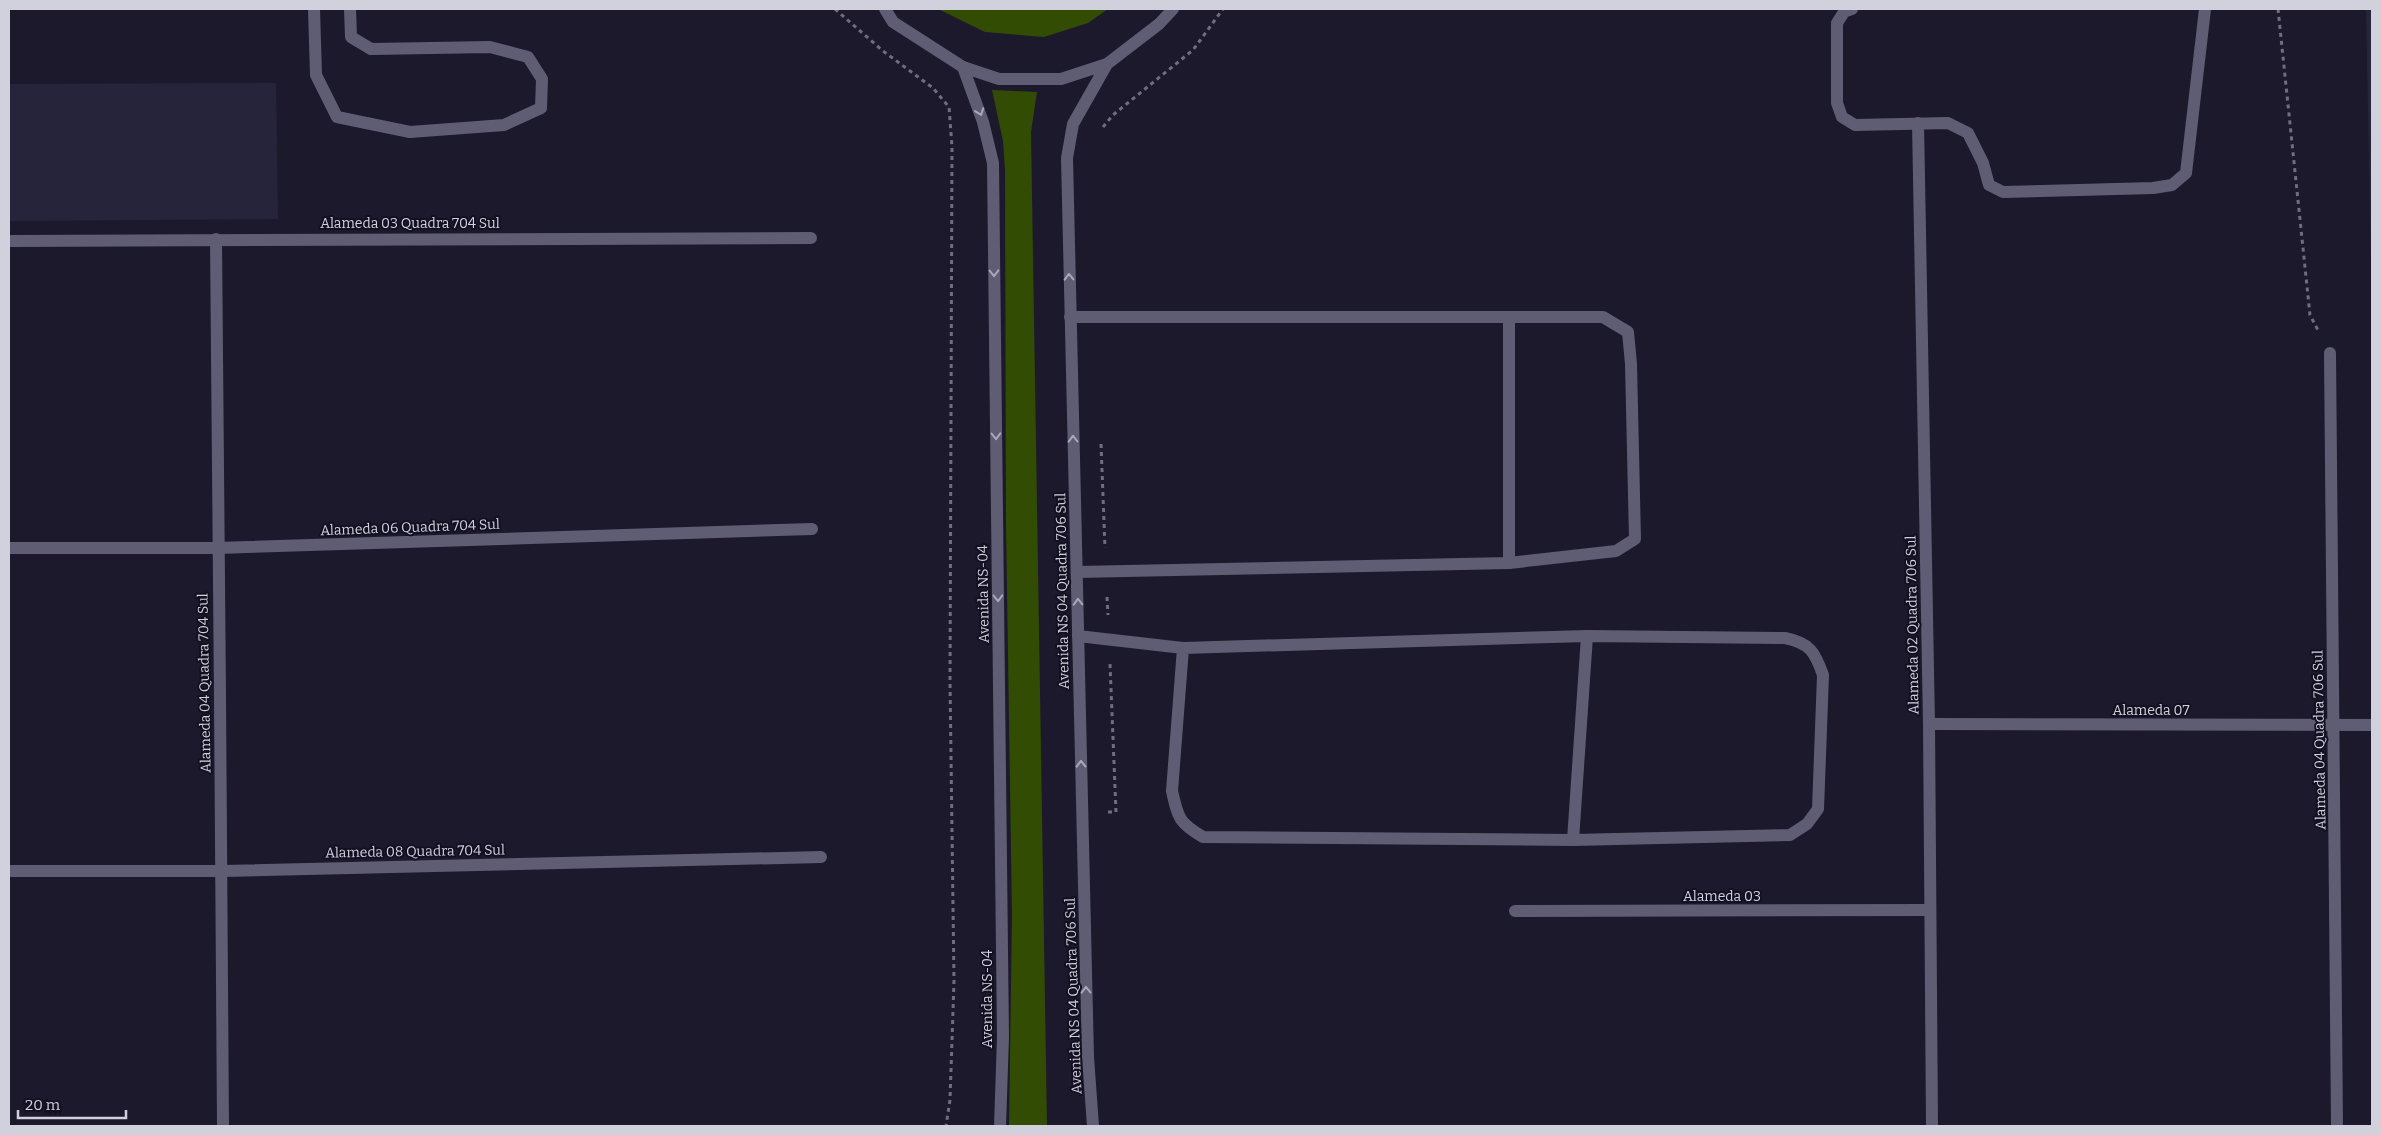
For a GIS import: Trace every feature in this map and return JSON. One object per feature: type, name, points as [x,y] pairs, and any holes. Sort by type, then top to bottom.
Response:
[{"type":"street","points":[[314,9],[316,74],[337,117],[410,132],[504,125],[541,108],[542,79],[528,57],[490,47],[371,49],[351,37],[350,9]]},
{"type":"street","points":[[885,9],[893,22],[963,67],[999,79],[1061,79],[1107,64],[1159,24],[1173,9]]},
{"type":"street","points":[[1852,9],[1844,12],[1837,23],[1837,103],[1842,117],[1855,125],[1948,123],[1968,133],[1983,163],[1989,185],[2003,192],[2153,188],[2172,185],[2186,173],[2205,9]]},
{"type":"street","name":"Avenida NS 04 Quadra 706 Sul","points":[[1093,1126],[1088,1057],[1067,158],[1072,124],[1107,64]]},
{"type":"street","name":"Avenida NS-04","points":[[963,67],[984,122],[993,163],[1003,1037],[1000,1126]]},
{"type":"street","name":"Alameda 02 Quadra 706 Sul","points":[[1918,123],[1929,724],[1932,1126]]},
{"type":"street","name":"Alameda 03 Quadra 704 Sul","points":[[9,241],[811,238]]},
{"type":"street","name":"Alameda 04 Quadra 704 Sul","points":[[216,239],[217,548],[223,871],[223,1126]]},
{"type":"street","points":[[1509,317],[1509,563]]},
{"type":"street","points":[[1070,318],[1603,317],[1628,332],[1631,364],[1635,539],[1616,552],[1509,563],[1077,572]]},
{"type":"street","name":"Alameda 04 Quadra 706 Sul","points":[[2330,353],[2338,1126]]},
{"type":"street","name":"Alameda 06 Quadra 704 Sul","points":[[9,548],[217,548],[812,529]]},
{"type":"street","points":[[1078,636],[1183,648],[1587,636],[1785,638],[1800,641],[1816,654],[1823,675],[1818,809],[1807,824],[1790,835],[1573,840],[1204,837],[1185,826],[1176,809],[1172,791],[1183,648]]},
{"type":"street","points":[[1573,840],[1587,636]]},
{"type":"street","name":"Alameda 07","points":[[1929,724],[2372,725]]},
{"type":"street","name":"Alameda 08 Quadra 704 Sul","points":[[9,871],[223,871],[821,858]]},
{"type":"street","name":"Alameda 03","points":[[1515,911],[1930,910]]},
{"type":"path","points":[[835,9],[896,61],[933,88],[949,107],[952,147],[950,681],[954,981],[950,1100],[946,1126]]},
{"type":"path","points":[[1097,134],[1113,115],[1193,50],[1223,9]]},
{"type":"path","points":[[2278,9],[2310,315],[2330,353]]},
{"type":"path","points":[[1083,813],[1116,812],[1101,434]]},
{"type":"shaded area","points":[[2366,9],[2372,9],[2372,317]]},
{"type":"shaded area","points":[[276,83],[278,219],[9,221],[9,84]]},
{"type":"green space","points":[[938,9],[1108,9],[1088,23],[1044,37],[985,32]]},
{"type":"green space","points":[[992,90],[1037,92],[1031,132],[1047,1126],[1009,1126],[1012,915],[1006,525],[1005,169],[1003,141]]}]
